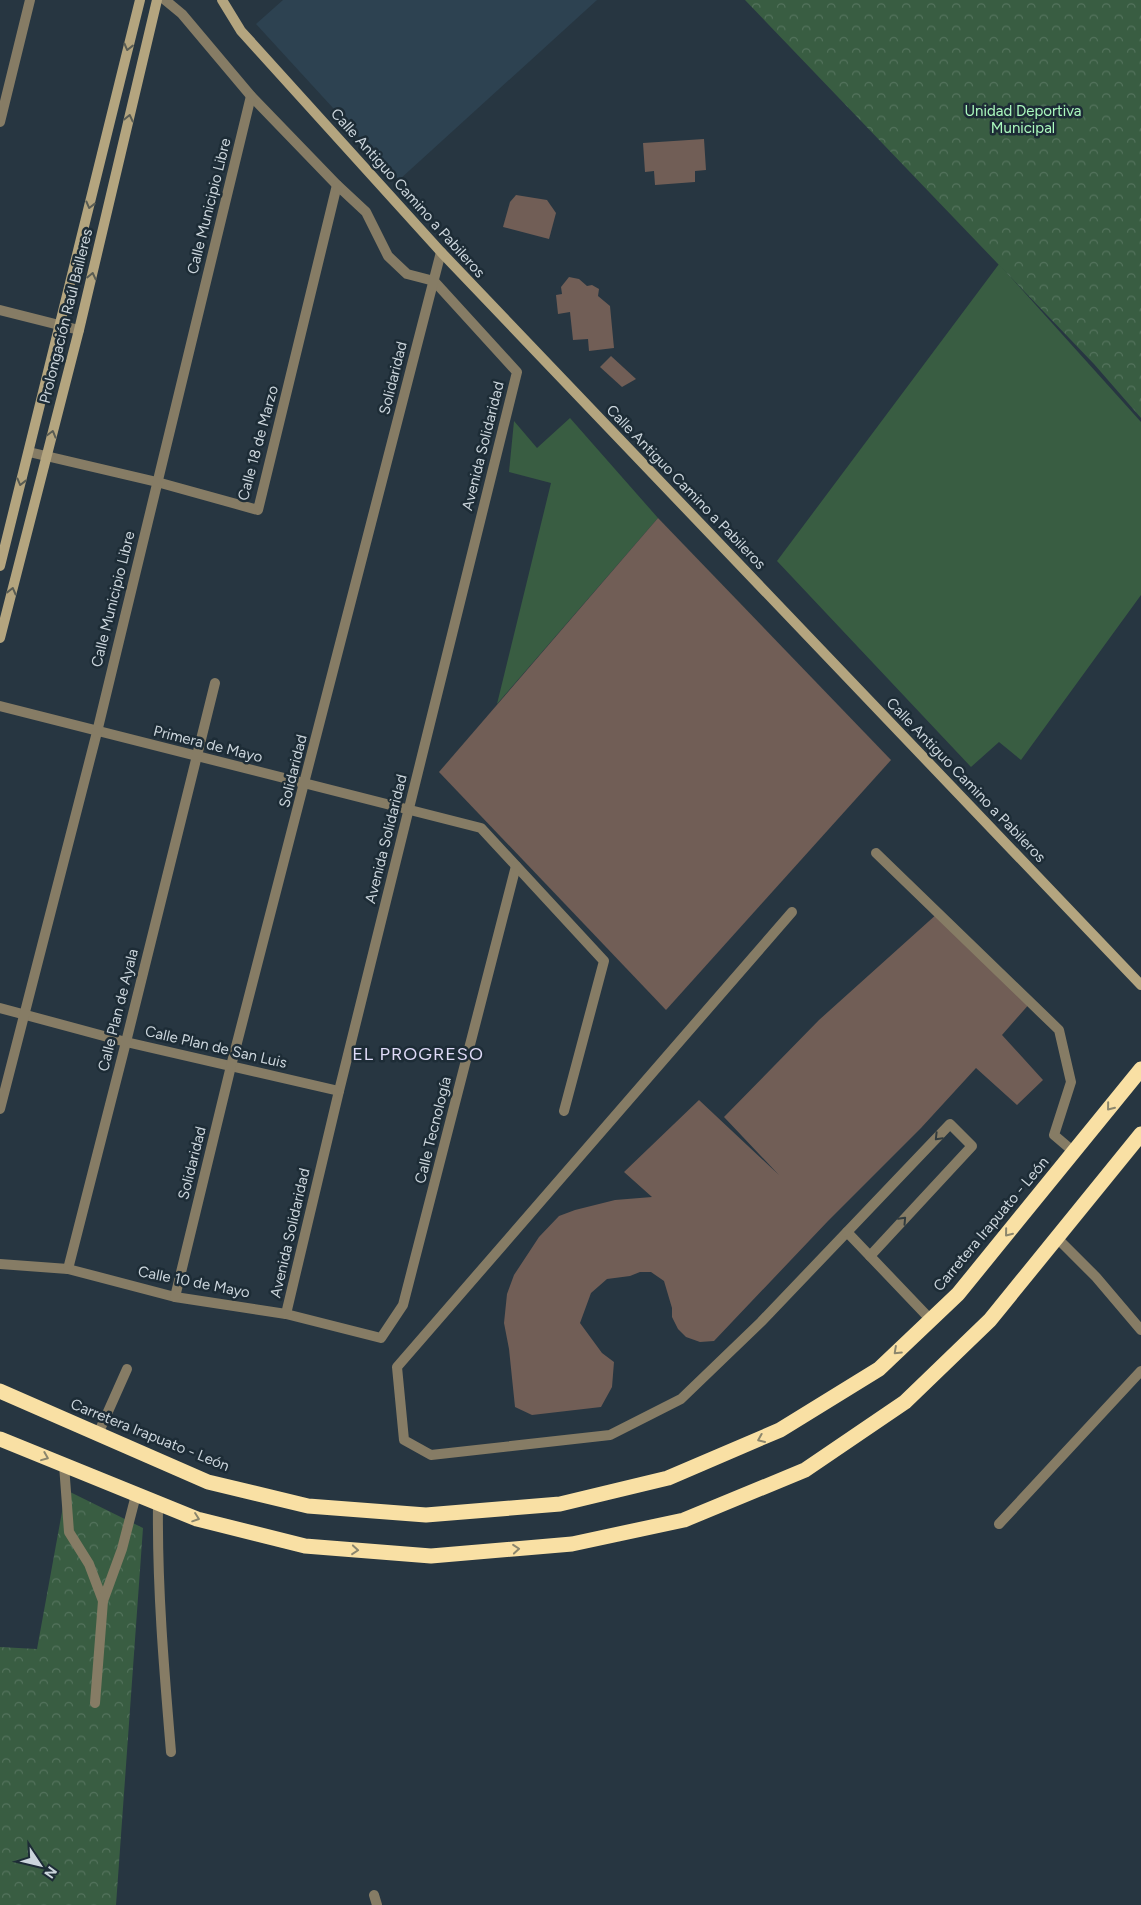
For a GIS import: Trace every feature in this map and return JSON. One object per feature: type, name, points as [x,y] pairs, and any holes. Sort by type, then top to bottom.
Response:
[{"type":"highway","name":"Carretera Irapuato - León","points":[[0,1391],[208,1482],[308,1506],[426,1515],[560,1504],[668,1478],[780,1430],[879,1369],[958,1294],[1141,1069]]},
{"type":"highway","points":[[0,1439],[197,1520],[305,1546],[431,1556],[572,1544],[684,1520],[805,1470],[905,1402],[990,1320],[1141,1134]]},
{"type":"street","points":[[0,122],[30,0]]},
{"type":"street","name":"Prolongación Raúl Bailleres","points":[[0,566],[140,0]]},
{"type":"street","name":"Prolongación Raúl Bailleres","points":[[0,638],[79,330],[157,0]]},
{"type":"street","points":[[165,0],[182,14],[251,96],[337,185],[366,212],[388,256],[407,274],[434,278]]},
{"type":"street","name":"Calle Antiguo Camino a Pabileros","points":[[222,0],[241,30],[440,257],[1141,984]]},
{"type":"street","name":"Calle Municipio Libre","points":[[0,1109],[97,732],[251,96]]},
{"type":"street","name":"Calle 18 de Marzo","points":[[28,452],[157,482],[258,510],[337,185]]},
{"type":"street","name":"Solidaridad","points":[[175,1297],[231,1066],[440,257]]},
{"type":"street","name":"Avenida Solidaridad","points":[[286,1314],[339,1091],[517,372],[434,278]]},
{"type":"street","points":[[0,310],[79,330]]},
{"type":"street","name":"Calle Plan de Ayala","points":[[68,1269],[215,684]]},
{"type":"street","name":"Primera de Mayo","points":[[0,706],[481,828],[604,961],[564,1111]]},
{"type":"street","points":[[876,852],[1059,1030],[1071,1082],[1054,1135],[1074,1152]]},
{"type":"street","name":"Calle Tecnología","points":[[381,1338],[403,1305],[516,866]]},
{"type":"street","points":[[792,912],[397,1367],[404,1440],[431,1455],[610,1435],[681,1399],[762,1322],[950,1124],[972,1146],[870,1256]]},
{"type":"street","name":"Calle Plan de San Luis","points":[[0,1008],[126,1042],[339,1091]]},
{"type":"street","points":[[847,1232],[931,1320]]},
{"type":"street","points":[[1057,1238],[1096,1277],[1141,1330]]},
{"type":"street","name":"Calle 10 de Mayo","points":[[0,1264],[68,1269],[175,1297],[286,1314],[381,1338]]},
{"type":"street","points":[[98,1434],[127,1369]]},
{"type":"street","points":[[999,1524],[1141,1371]]},
{"type":"street","points":[[64,1465],[69,1532],[89,1564],[103,1601]]},
{"type":"street","points":[[95,1703],[103,1601],[122,1549],[136,1495]]},
{"type":"street","points":[[158,1504],[161,1639],[171,1752]]},
{"type":"shaded area","points":[[283,0],[597,0],[399,180],[256,24]]},
{"type":"green space","name":"Unidad Deportiva Municipal","points":[[745,0],[1141,0],[1141,418],[1094,364]]},
{"type":"green space","points":[[999,264],[1141,422],[1141,595],[1021,760],[999,742],[971,767],[777,561]]},
{"type":"green space","points":[[570,418],[658,518],[497,704],[551,483],[509,472],[514,421],[537,448]]},
{"type":"green space","points":[[66,1490],[143,1528],[116,1905],[0,1905],[0,1647],[37,1649]]},
{"type":"building","points":[[704,139],[706,170],[695,171],[695,182],[655,185],[654,171],[645,172],[643,143]]},
{"type":"building","points":[[516,195],[547,200],[556,213],[549,239],[503,227],[510,202]]},
{"type":"building","points":[[569,277],[579,279],[587,286],[592,285],[599,289],[598,296],[610,306],[614,348],[589,351],[588,339],[573,340],[570,312],[558,314],[556,295],[562,294],[561,287]]},
{"type":"building","points":[[611,356],[636,379],[622,387],[600,367]]},
{"type":"building","points":[[658,518],[891,760],[666,1010],[439,772]]},
{"type":"building","points":[[938,913],[1031,1002],[1002,1035],[1043,1080],[1017,1105],[976,1068],[921,1128],[828,1221],[714,1341],[700,1342],[686,1337],[678,1329],[672,1317],[672,1308],[664,1281],[651,1272],[640,1272],[630,1276],[607,1279],[591,1293],[580,1323],[602,1353],[614,1362],[612,1387],[601,1407],[532,1415],[515,1407],[509,1349],[504,1323],[507,1294],[514,1275],[539,1237],[559,1216],[575,1210],[615,1200],[652,1197],[624,1172],[699,1100],[779,1175],[724,1117],[819,1020]]},
{"type":"district","name":"EL PROGRESO","points":[[418,1054]]}]
